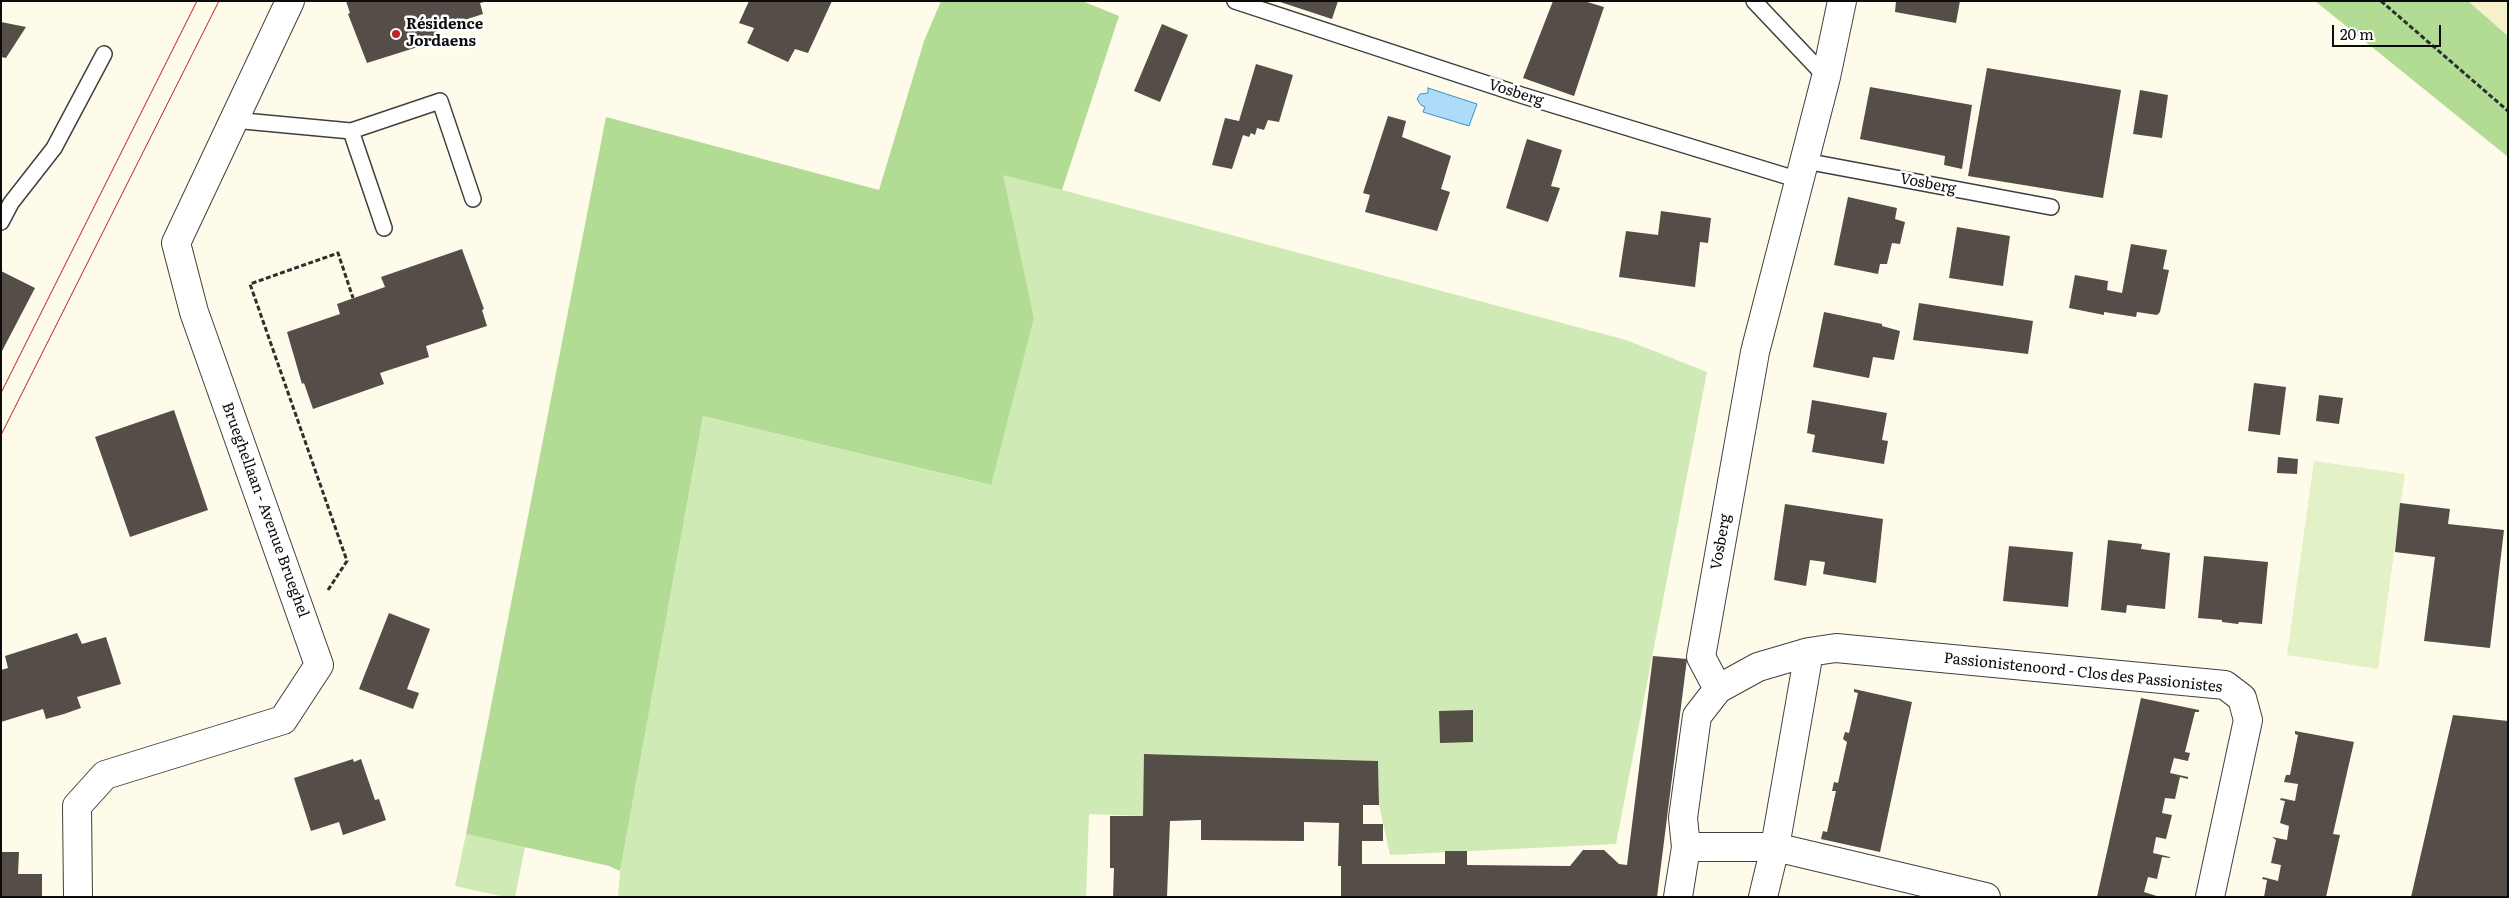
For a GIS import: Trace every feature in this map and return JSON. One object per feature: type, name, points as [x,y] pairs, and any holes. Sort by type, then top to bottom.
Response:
[{"type":"street","name":"Brueghellaan - Avenue Brueghel","points":[[78,897],[77,806],[105,775],[282,720],[319,664],[194,312],[176,243],[290,1]]},
{"type":"street","name":"Vosberg","points":[[1718,689],[1700,657],[1755,352],[1826,77],[1842,1]]},
{"type":"street","name":"Passionistenoord - Clos des Passionistes","points":[[1718,689],[1758,667],[1809,652],[1836,648],[2225,685],[2242,698],[2248,720],[2210,897]]},
{"type":"street","points":[[1763,897],[1775,848],[1809,652]]},
{"type":"street","points":[[1678,897],[1686,847],[1682,818],[1696,716],[1718,689]]},
{"type":"street","points":[[1686,847],[1775,848],[1986,897]]},
{"type":"lane","name":"Vosberg","points":[[1235,1],[1521,95],[1802,170],[2051,207]]},
{"type":"lane","points":[[1754,1],[1826,77]]},
{"type":"lane","points":[[1,222],[11,203],[54,148],[104,54]]},
{"type":"lane","points":[[233,120],[351,131],[440,101],[473,199]]},
{"type":"lane","points":[[351,131],[384,228]]},
{"type":"path","points":[[2381,1],[2508,111]]},
{"type":"path","points":[[305,623],[347,561],[250,284],[338,253],[353,298]]},
{"type":"shaded area","points":[[2468,1],[2508,1],[2508,36]]},
{"type":"green space","points":[[941,1],[1082,1],[1119,16],[1062,190],[1003,175],[1034,318],[991,485],[703,416],[620,871],[609,866],[466,834],[606,117],[879,190],[924,41]]},
{"type":"green space","points":[[2315,1],[2468,1],[2508,36],[2508,157]]},
{"type":"green space","points":[[1002,174],[1626,340],[1707,372],[1616,844],[1390,855],[1379,805],[1378,761],[1145,754],[1143,816],[1089,814],[1086,897],[618,897],[620,871],[703,416],[990,485],[1034,318]]},
{"type":"green space","points":[[2314,461],[2405,474],[2378,669],[2287,655]]},
{"type":"green space","points":[[466,834],[525,847],[515,897],[505,897],[455,886]]},
{"type":"water","points":[[1428,88],[1477,104],[1469,126],[1423,112],[1425,107],[1417,99],[1420,94],[1428,93]]},
{"type":"building","name":"Résidence Jordaens","points":[[346,1],[484,2],[480,3],[483,14],[436,29],[440,40],[367,63],[348,14],[350,13]]},
{"type":"building","points":[[749,1],[832,1],[808,53],[795,49],[788,62],[747,43],[754,28],[739,23]]},
{"type":"building","points":[[1277,1],[1338,1],[1332,19]]},
{"type":"building","points":[[1553,1],[1584,1],[1604,7],[1574,96],[1523,78]]},
{"type":"building","points":[[1896,1],[1960,1],[1956,23],[1895,12]]},
{"type":"building","points":[[1,22],[26,27],[6,58],[1,57]]},
{"type":"building","points":[[1162,24],[1188,35],[1160,102],[1134,91]]},
{"type":"building","points":[[1256,64],[1293,75],[1279,122],[1268,120],[1264,130],[1257,128],[1255,135],[1251,133],[1249,137],[1243,135],[1232,169],[1212,165],[1225,118],[1239,121]]},
{"type":"building","points":[[1987,68],[2121,90],[2103,198],[1968,176]]},
{"type":"building","points":[[1870,87],[1972,105],[1962,169],[1944,165],[1945,156],[1860,139]]},
{"type":"building","points":[[2140,90],[2168,95],[2162,138],[2133,134]]},
{"type":"building","points":[[1388,116],[1406,121],[1402,137],[1451,156],[1441,189],[1450,192],[1437,231],[1365,212],[1370,195],[1363,193]]},
{"type":"building","points":[[1527,139],[1562,150],[1551,186],[1560,188],[1548,222],[1506,208]]},
{"type":"building","points":[[1848,197],[1897,208],[1895,219],[1905,222],[1900,244],[1892,243],[1887,264],[1880,264],[1878,274],[1834,265]]},
{"type":"building","points":[[1661,211],[1711,218],[1708,243],[1700,242],[1695,287],[1619,277],[1626,231],[1658,235]]},
{"type":"building","points":[[1957,227],[2010,236],[2003,286],[1949,278]]},
{"type":"building","points":[[2131,244],[2167,250],[2163,269],[2169,270],[2160,312],[2157,315],[2137,312],[2136,317],[2104,312],[2104,315],[2069,308],[2075,275],[2108,281],[2107,290],[2122,293]]},
{"type":"building","points":[[462,249],[484,309],[482,310],[487,326],[426,346],[429,357],[380,373],[384,384],[313,409],[304,383],[302,384],[287,332],[340,314],[337,304],[385,287],[381,277]]},
{"type":"building","points":[[1,271],[35,288],[1,353]]},
{"type":"building","points":[[1919,303],[2033,321],[2028,354],[1913,340]]},
{"type":"building","points":[[1824,312],[1882,324],[1882,326],[1900,331],[1894,360],[1873,357],[1869,378],[1813,367]]},
{"type":"building","points":[[2254,383],[2286,387],[2280,435],[2248,431]]},
{"type":"building","points":[[2319,395],[2343,398],[2339,424],[2316,421]]},
{"type":"building","points":[[1812,400],[1887,413],[1882,440],[1888,441],[1884,464],[1812,452],[1815,435],[1807,433]]},
{"type":"building","points":[[174,410],[208,510],[130,537],[95,437]]},
{"type":"building","points":[[2278,457],[2298,459],[2297,474],[2277,473]]},
{"type":"building","points":[[2400,503],[2450,509],[2448,524],[2504,530],[2490,648],[2424,641],[2435,557],[2395,552]]},
{"type":"building","points":[[1785,504],[1883,519],[1876,583],[1823,574],[1825,562],[1810,560],[1806,586],[1774,580]]},
{"type":"building","points":[[2108,540],[2142,544],[2141,549],[2170,553],[2165,609],[2127,605],[2126,613],[2101,610]]},
{"type":"building","points":[[2009,546],[2073,552],[2068,607],[2003,601]]},
{"type":"building","points":[[2204,556],[2268,562],[2262,624],[2239,622],[2238,624],[2222,622],[2222,620],[2198,618]]},
{"type":"building","points":[[389,613],[430,629],[407,689],[419,693],[413,709],[359,689]]},
{"type":"building","points":[[77,633],[82,644],[106,637],[121,684],[77,697],[81,708],[64,714],[46,719],[43,709],[1,722],[1,670],[8,668],[5,656]]},
{"type":"building","points":[[1653,656],[1687,659],[1657,897],[1341,897],[1341,866],[1338,866],[1339,823],[1304,822],[1304,841],[1201,840],[1201,820],[1170,821],[1167,897],[1113,897],[1114,868],[1110,868],[1110,816],[1143,816],[1144,754],[1378,761],[1379,805],[1363,805],[1363,824],[1383,824],[1383,841],[1362,841],[1362,864],[1445,864],[1445,851],[1467,851],[1467,865],[1570,866],[1583,850],[1604,850],[1619,864],[1627,865]]},
{"type":"building","points":[[1854,689],[1912,702],[1880,852],[1821,839],[1823,831],[1827,832],[1836,791],[1832,791],[1834,782],[1838,783],[1847,742],[1843,739],[1845,732],[1849,733],[1858,693],[1854,692]]},
{"type":"building","points":[[2141,698],[2199,710],[2199,712],[2195,712],[2185,752],[2190,753],[2188,761],[2174,758],[2170,773],[2188,777],[2188,779],[2180,777],[2175,799],[2165,798],[2162,813],[2172,815],[2166,839],[2156,837],[2153,853],[2170,858],[2162,857],[2157,879],[2148,877],[2144,892],[2160,897],[2097,897]]},
{"type":"building","points":[[1473,710],[1473,742],[1440,743],[1439,711]]},
{"type":"building","points":[[2453,715],[2508,721],[2508,897],[2411,897]]},
{"type":"building","points":[[2295,731],[2354,742],[2333,834],[2340,835],[2326,897],[2264,897],[2267,880],[2262,879],[2263,877],[2278,881],[2281,865],[2271,863],[2276,840],[2272,837],[2287,840],[2289,826],[2280,823],[2285,801],[2280,800],[2281,798],[2295,801],[2298,784],[2284,782],[2286,775],[2290,775],[2298,735],[2295,734]]},
{"type":"building","points":[[353,759],[354,762],[361,759],[375,800],[379,799],[386,820],[343,835],[339,822],[311,831],[294,778]]},
{"type":"building","points":[[1,852],[19,852],[18,874],[42,874],[42,897],[1,897]]},
{"type":"tram line","points":[[1,393],[197,1]]},
{"type":"tram line","points":[[1,435],[219,1]]},
{"type":"place","name":"Résidence Jordaens","points":[[396,34]]}]
